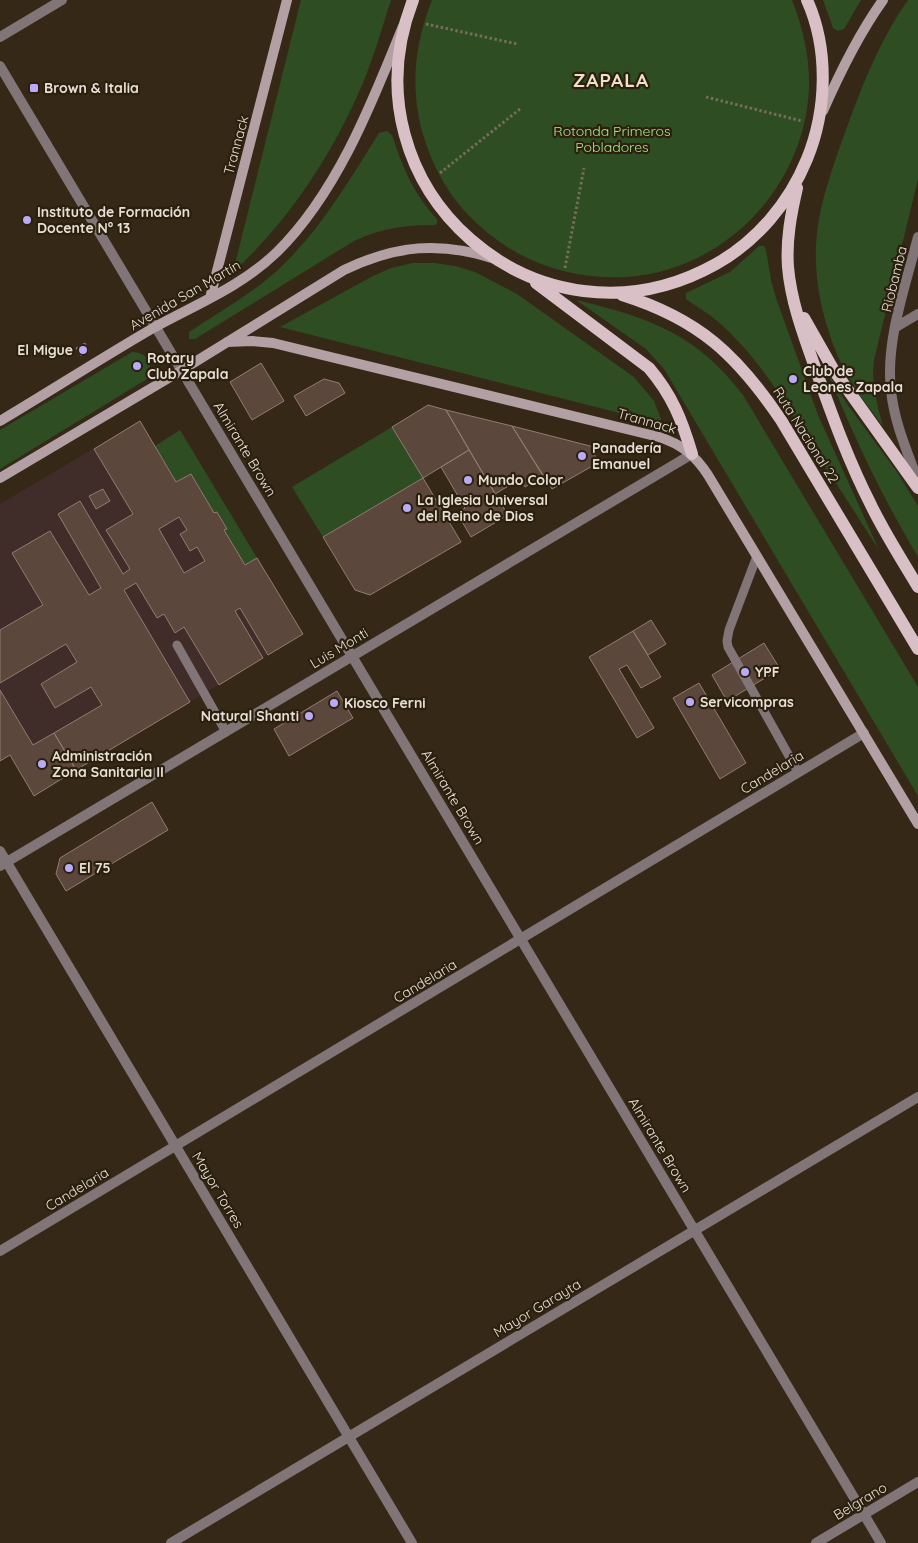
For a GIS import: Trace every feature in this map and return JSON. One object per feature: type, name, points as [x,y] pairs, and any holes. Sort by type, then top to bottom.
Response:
[{"type":"main road","name":"Trannack","points":[[210,298],[287,0]]},
{"type":"main road","points":[[413,0],[400,46],[398,77],[400,108],[406,138],[417,168],[431,195],[450,220],[472,242],[497,260],[524,275],[649,368],[662,383],[673,401],[682,420],[692,454]]},
{"type":"main road","points":[[524,275],[561,287],[584,291],[615,293],[646,290],[676,282],[702,272],[727,258],[750,240],[770,220],[787,198],[801,173],[812,147],[819,119],[822,62],[818,34],[807,0]]},
{"type":"main road","points":[[819,119],[842,68],[866,25],[883,0]]},
{"type":"main road","name":"Avenida San Martín","points":[[0,421],[156,327],[240,282],[272,257],[318,202],[359,131],[375,97],[407,16]]},
{"type":"main road","name":"Ruta Nacional 22","points":[[801,173],[792,209],[788,236],[788,267],[793,297],[803,333],[844,448],[871,506],[918,588]]},
{"type":"main road","points":[[0,478],[182,370],[344,270],[364,260],[388,252],[436,247],[458,249],[497,260]]},
{"type":"main road","name":"Ruta Nacional 22","points":[[615,293],[644,302],[697,329],[720,346],[742,368],[762,392],[781,420],[918,649]]},
{"type":"main road","points":[[793,297],[833,369],[918,488]]},
{"type":"main road","name":"Trannack","points":[[227,342],[252,341],[273,343],[659,437],[683,447],[692,454],[708,475],[918,824]]},
{"type":"street","points":[[0,37],[62,0]]},
{"type":"street","name":"Almirante Brown","points":[[0,66],[881,1543]]},
{"type":"street","name":"Riobamba","points":[[918,237],[896,327],[890,367],[892,396],[900,432],[918,481]]},
{"type":"street","points":[[896,327],[918,314]]},
{"type":"street","name":"Luis Monti","points":[[3,864],[692,454]]},
{"type":"street","name":"Candelaria","points":[[0,1251],[864,734]]},
{"type":"street","name":"Mayor Torres","points":[[0,851],[3,864],[176,1146],[412,1543]]},
{"type":"street","name":"Mayor Garayta","points":[[170,1543],[918,1097]]},
{"type":"street","name":"Belgrano","points":[[816,1543],[918,1482]]},
{"type":"lane","points":[[757,556],[729,630],[728,647],[798,772]]},
{"type":"lane","points":[[177,645],[226,732]]},
{"type":"path","points":[[423,23],[517,44]]},
{"type":"path","points":[[706,97],[805,121]]},
{"type":"path","points":[[438,174],[520,109]]},
{"type":"path","points":[[564,272],[584,168]]},
{"type":"shaded area","points":[[140,421],[155,446],[180,430],[303,634],[34,796],[10,755],[0,761],[0,504]]},
{"type":"green space","points":[[301,0],[391,0],[363,83],[324,160],[291,208],[254,252],[233,272]]},
{"type":"green space","name":"Rotonda Primeros Pobladores","points":[[432,0],[792,0],[805,43],[809,77],[804,124],[793,158],[775,190],[753,217],[726,241],[695,259],[662,271],[626,277],[580,275],[565,272],[522,256],[496,239],[473,220],[445,185],[431,157],[419,118],[415,78],[420,39]]},
{"type":"green space","points":[[823,0],[861,0],[844,29],[838,31],[833,28]]},
{"type":"green space","points":[[908,0],[918,0],[918,179],[874,360],[874,386],[883,426],[850,380],[835,348],[820,300],[816,249],[819,220],[825,193],[853,110],[881,45]]},
{"type":"green space","points":[[387,131],[392,135],[415,190],[437,219],[437,223],[435,225],[394,228],[354,241],[195,339],[189,339],[189,332],[252,291],[288,260],[330,209],[379,133]]},
{"type":"green space","points":[[759,246],[764,246],[766,250],[776,298],[818,415],[879,550],[758,364],[720,323],[686,299],[686,293],[730,272]]},
{"type":"green space","points":[[413,263],[455,266],[475,272],[517,294],[634,377],[654,401],[663,424],[280,327],[371,277],[391,268]]},
{"type":"green space","points":[[576,300],[626,313],[669,331],[708,357],[726,374],[743,395],[918,687],[918,796],[664,369],[646,349]]},
{"type":"green space","points":[[132,352],[142,354],[148,360],[150,369],[147,379],[0,469],[0,430]]},
{"type":"green space","points":[[827,371],[847,404],[897,472],[918,506],[918,557],[892,512],[869,466]]},
{"type":"green space","points":[[392,427],[423,478],[323,537],[292,487]]},
{"type":"green space","points":[[180,430],[257,558],[245,565],[224,530],[227,528],[218,512],[214,513],[191,474],[176,482],[155,446]]},
{"type":"building","name":"El Migue","points":[[85,343],[89,351],[81,356],[76,348]]},
{"type":"building","points":[[261,363],[284,401],[252,420],[230,382]]},
{"type":"building","points":[[324,379],[339,383],[345,393],[306,416],[294,396]]},
{"type":"building","points":[[428,405],[446,410],[469,450],[423,478],[392,427]]},
{"type":"building","points":[[446,410],[512,426],[543,476],[525,487],[520,479],[495,494]]},
{"type":"building","points":[[140,421],[176,482],[191,474],[214,513],[217,512],[227,529],[224,530],[245,565],[257,558],[303,634],[268,655],[240,608],[235,611],[263,658],[219,685],[184,627],[175,633],[164,614],[157,618],[136,583],[124,590],[190,702],[76,770],[54,733],[102,705],[91,687],[55,708],[41,684],[77,662],[66,644],[0,683],[0,630],[43,605],[12,553],[50,531],[89,595],[101,588],[58,514],[80,501],[123,574],[130,569],[106,530],[133,514],[94,449]],"holes":[[[179,517],[187,530],[180,534],[190,551],[197,547],[205,561],[184,573],[159,529]]]},
{"type":"building","points":[[512,426],[594,447],[596,464],[552,489]]},
{"type":"building","name":"Mundo Color","points":[[469,450],[508,515],[471,537],[457,513],[465,508],[441,467]]},
{"type":"building","name":"La Iglesia Universal del Reino de Dios","points":[[423,478],[461,542],[370,595],[355,590],[323,537]]},
{"type":"building","points":[[103,489],[110,501],[96,509],[89,496]]},
{"type":"building","points":[[651,620],[666,644],[648,655],[633,631]]},
{"type":"building","points":[[633,631],[661,677],[641,688],[627,665],[619,669],[654,728],[637,738],[589,657]]},
{"type":"building","points":[[764,643],[780,669],[727,701],[712,675]]},
{"type":"building","points":[[699,683],[746,763],[720,779],[673,698]]},
{"type":"building","points":[[0,690],[33,745],[54,733],[76,770],[34,796],[10,755],[0,761]]},
{"type":"building","points":[[337,691],[353,718],[289,756],[274,729]]},
{"type":"building","points":[[152,802],[168,830],[66,891],[56,874],[60,858]]},
{"type":"place","name":"Brown & Italia","points":[[34,88]]},
{"type":"place","name":"Instituto de Formación Docente N° 13","points":[[27,220]]},
{"type":"place","name":"El Migue","points":[[83,350]]},
{"type":"place","name":"Rotary Club Zapala","points":[[137,366]]},
{"type":"place","name":"Club de Leones Zapala","points":[[793,379]]},
{"type":"place","name":"Panadería Emanuel","points":[[582,456]]},
{"type":"place","name":"Mundo Color","points":[[468,480]]},
{"type":"place","name":"La Iglesia Universal del Reino de Dios","points":[[407,508]]},
{"type":"place","name":"YPF","points":[[745,672]]},
{"type":"place","name":"Servicompras","points":[[690,702]]},
{"type":"place","name":"Kiosco Ferni","points":[[334,703]]},
{"type":"place","name":"Natural Shanti","points":[[309,716]]},
{"type":"place","name":"Administración Zona Sanitaria II","points":[[42,764]]},
{"type":"place","name":"El 75","points":[[69,868]]},
{"type":"district","name":"ZAPALA","points":[[611,80]]}]
